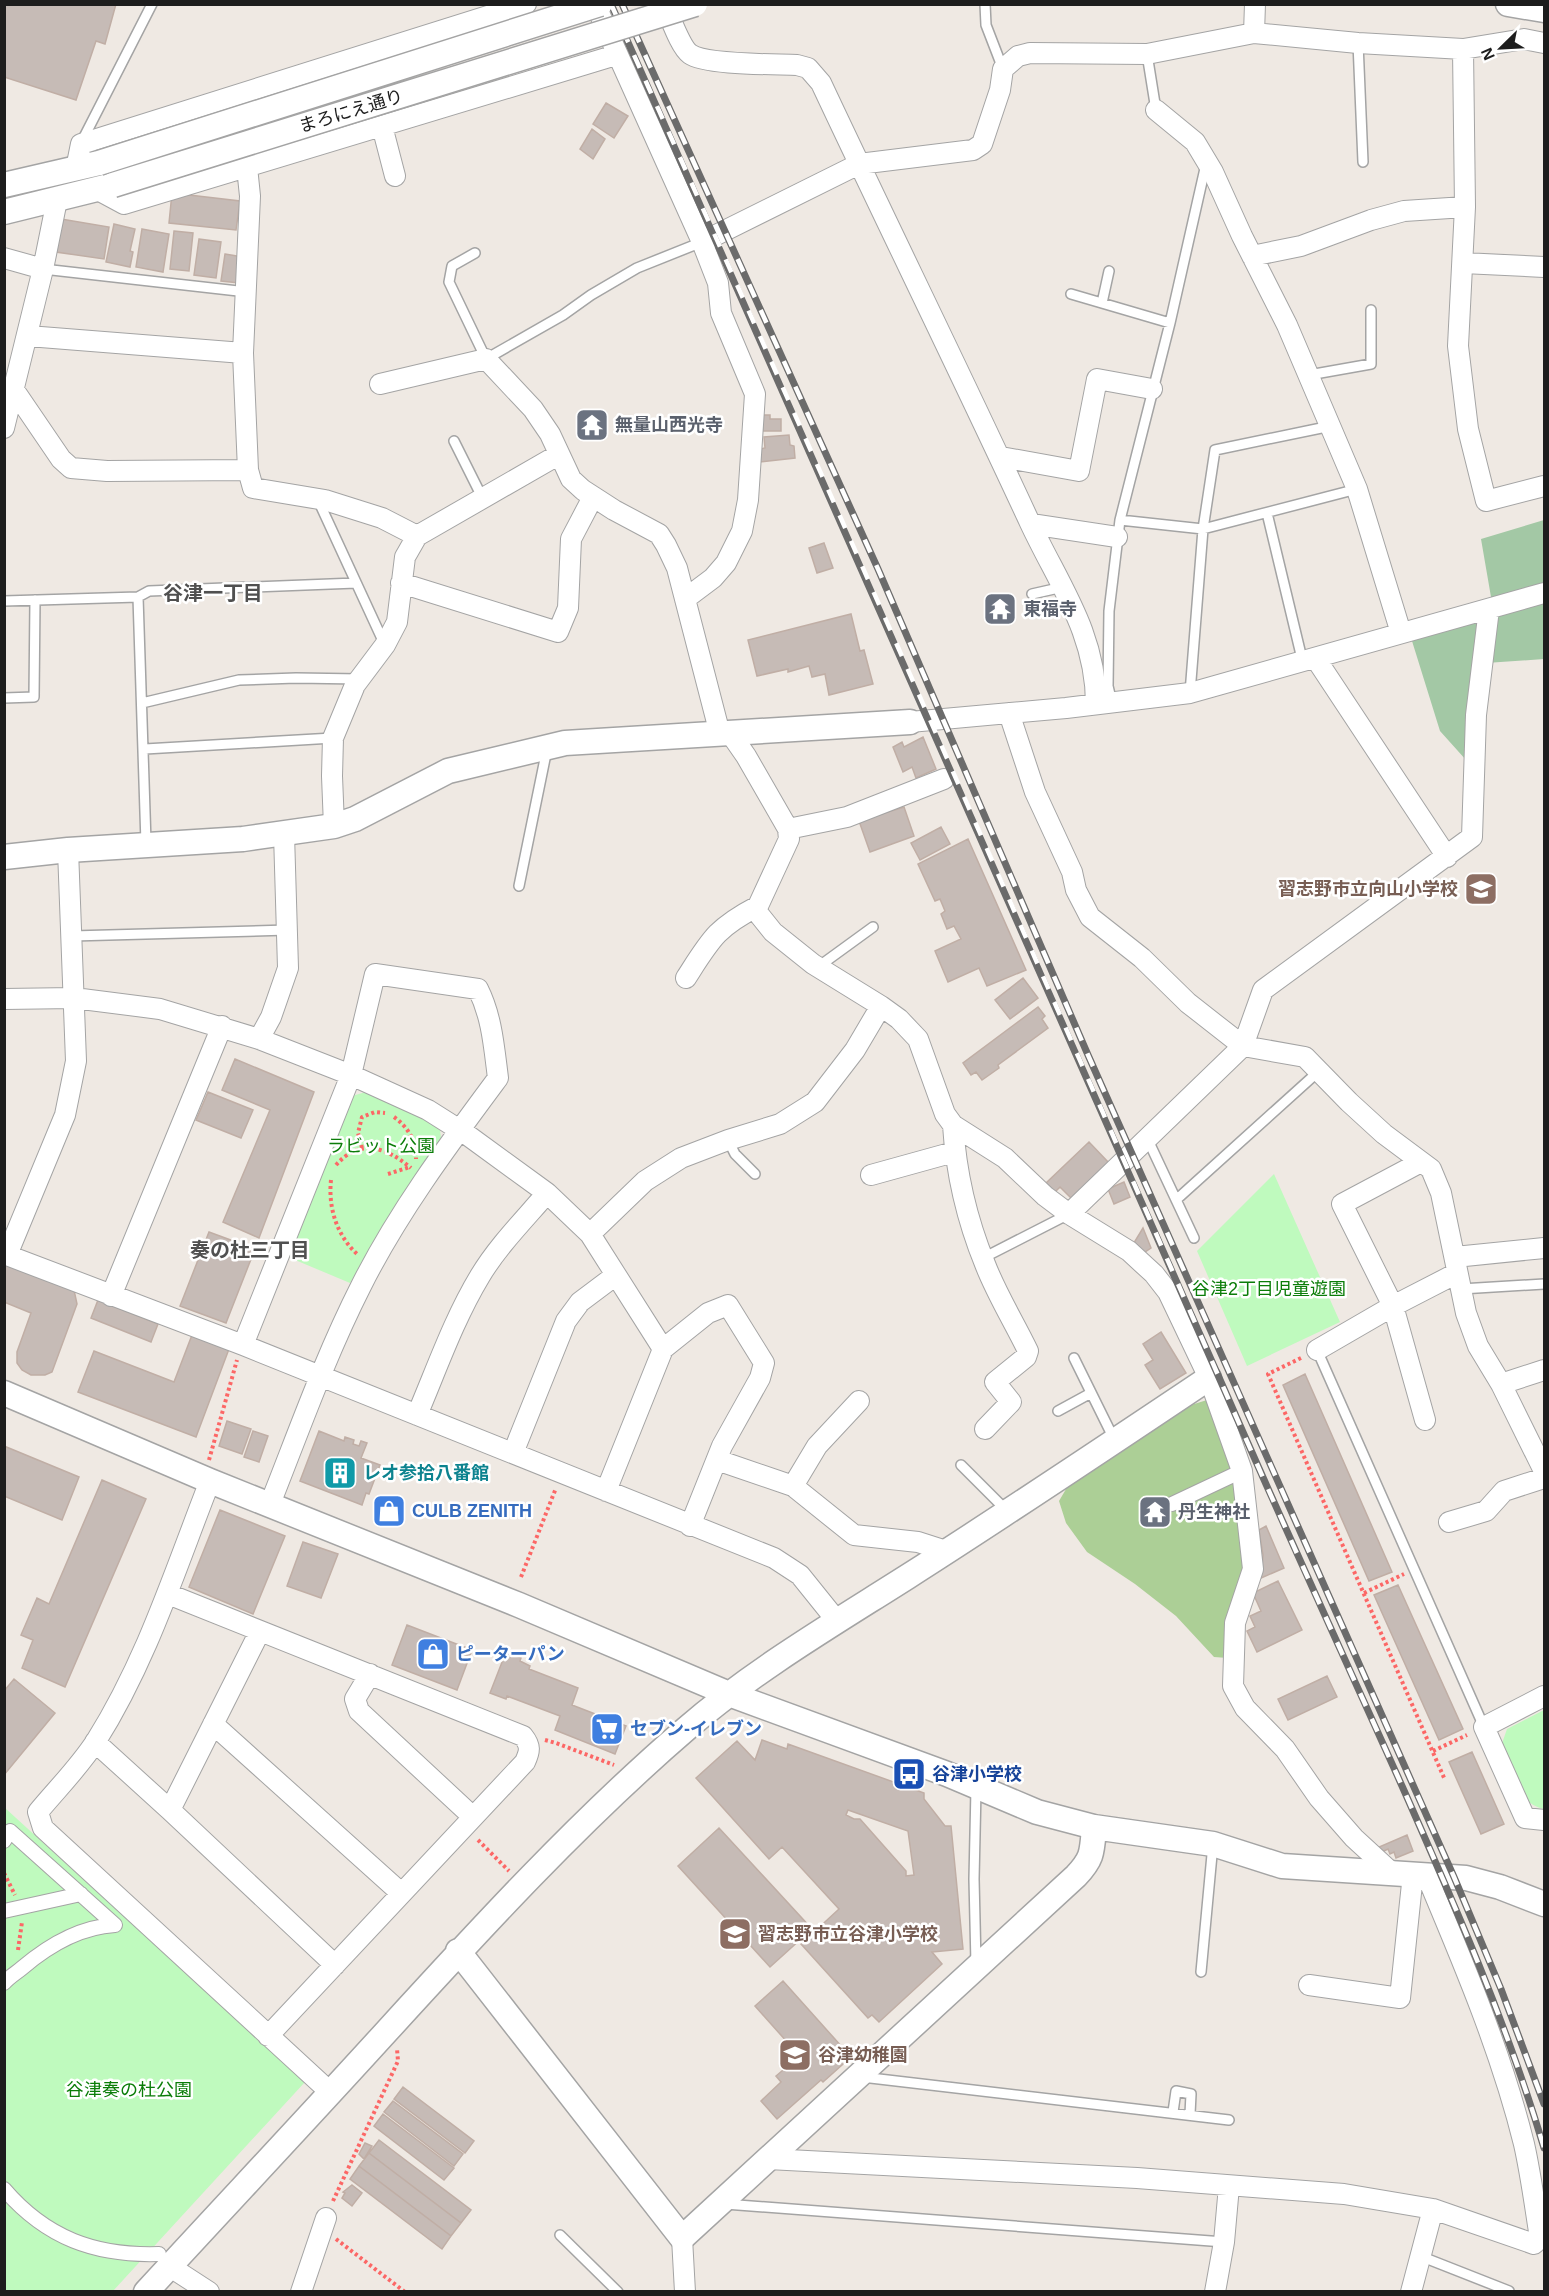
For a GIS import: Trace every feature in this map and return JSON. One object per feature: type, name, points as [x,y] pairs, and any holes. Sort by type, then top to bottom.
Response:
[{"type":"street","points":[[87,166],[81,144],[526,4]]},
{"type":"street","points":[[595,4],[702,242],[718,283],[720,313],[755,394],[748,500],[742,531],[726,563],[713,578],[685,599]]},
{"type":"street","name":"まろにえ通り","points":[[4,185],[87,166],[600,4]]},
{"type":"street","points":[[664,4],[690,55],[720,61],[797,65],[808,68],[821,83],[1063,587],[1090,648],[1104,704]]},
{"type":"street","name":"まろにえ通り","points":[[4,212],[105,188],[695,4]]},
{"type":"street","points":[[1254,33],[1255,4]]},
{"type":"street","points":[[1508,4],[1545,10]]},
{"type":"street","points":[[702,242],[859,164],[973,150],[982,144],[1000,90],[1003,69],[1018,56],[1030,53],[1147,54],[1254,33],[1358,43],[1463,49],[1524,39],[1545,43]]},
{"type":"street","points":[[1463,49],[1465,207],[1464,263],[1458,346],[1468,429],[1486,501],[1545,486]]},
{"type":"street","points":[[105,188],[124,204],[616,55]]},
{"type":"street","points":[[1156,110],[1195,142],[1207,162],[1309,375],[1357,489],[1401,633]]},
{"type":"street","points":[[382,126],[395,176]]},
{"type":"street","points":[[247,167],[250,196],[243,353],[248,470],[253,488],[317,499],[382,518],[417,536]]},
{"type":"street","points":[[4,428],[28,336],[57,200]]},
{"type":"street","points":[[1252,256],[1301,246],[1371,220],[1404,211],[1465,207]]},
{"type":"street","points":[[4,258],[43,269]]},
{"type":"street","points":[[1464,263],[1545,267]]},
{"type":"street","points":[[28,336],[243,353]]},
{"type":"street","points":[[380,384],[486,359],[533,408],[550,434],[571,479],[593,497],[659,534],[677,568],[725,733],[746,756],[788,829],[789,838],[757,912],[773,932],[818,967],[900,1019],[918,1039],[945,1114],[953,1125],[1005,1158],[1045,1196],[1069,1214],[1129,1251],[1154,1274],[1168,1292],[1209,1378],[1242,1471],[1253,1569],[1235,1623],[1233,1686],[1245,1708],[1285,1749],[1319,1798],[1354,1838],[1410,1873],[1469,1979],[1499,2060],[1524,2145],[1540,2238],[1534,2244],[1433,2209],[1344,2194],[1137,2178],[768,2159]]},
{"type":"street","points":[[1001,457],[1079,471],[1097,379],[1152,389]]},
{"type":"street","points":[[14,390],[61,459],[71,468],[107,471],[248,470]]},
{"type":"street","points":[[334,826],[333,738],[355,685],[385,645],[397,622],[405,557],[417,536],[558,455]]},
{"type":"street","points":[[402,583],[558,632],[568,608],[571,539],[593,497]]},
{"type":"street","points":[[1031,524],[1119,528]]},
{"type":"street","points":[[4,857],[68,850],[243,839],[334,826],[355,819],[448,771],[565,743],[910,722],[1104,704],[1190,693],[1545,593]]},
{"type":"street","points":[[1069,1214],[1243,1046],[1263,990],[1472,837],[1476,715],[1489,609]]},
{"type":"street","points":[[1310,661],[1446,857]]},
{"type":"street","points":[[1009,713],[1035,792],[1072,872],[1076,890],[1090,917],[1142,958],[1188,1002],[1243,1046],[1305,1057],[1348,1102],[1384,1134],[1431,1169],[1441,1193],[1466,1313],[1479,1346],[1545,1471]]},
{"type":"street","points":[[788,829],[847,817],[944,779]]},
{"type":"street","points":[[259,1039],[271,1017],[288,968],[284,834]]},
{"type":"street","points":[[68,850],[76,1061],[65,1115],[6,1254],[774,1558],[800,1575],[837,1621]]},
{"type":"street","points":[[686,978],[712,936],[731,920],[758,906]]},
{"type":"street","points":[[243,1346],[351,1075],[375,974],[478,989],[486,1005],[490,1021],[498,1078],[459,1130],[418,1173],[403,1212],[341,1327],[270,1504]]},
{"type":"street","points":[[4,999],[74,998],[160,1009],[259,1039],[351,1075],[428,1110],[547,1193],[590,1234],[663,1350]]},
{"type":"street","points":[[590,1234],[658,1171],[681,1158],[780,1124],[815,1102],[855,1050],[881,1006]]},
{"type":"street","points":[[111,1296],[222,1026]]},
{"type":"street","points":[[953,1125],[954,1152],[971,1228],[983,1258],[1028,1350],[1026,1357],[995,1382],[1011,1402],[985,1429]]},
{"type":"street","points":[[871,1174],[954,1152]]},
{"type":"street","points":[[1421,1161],[1342,1204],[1393,1306],[1425,1420]]},
{"type":"street","points":[[417,1415],[464,1306],[481,1274],[547,1193]]},
{"type":"street","points":[[1317,1350],[1393,1306],[1458,1273],[1545,1248]]},
{"type":"street","points":[[513,1453],[566,1321],[580,1302],[616,1275]]},
{"type":"street","points":[[606,1491],[663,1350],[708,1313],[728,1305],[764,1363],[760,1378],[722,1446],[690,1526]]},
{"type":"street","points":[[1501,1384],[1545,1370]]},
{"type":"street","points":[[146,2292],[164,2260],[330,2092],[458,1951],[639,1771],[687,1728],[729,1694],[837,1621],[1115,1442],[1209,1378]]},
{"type":"street","points":[[4,1393],[209,1471],[270,1504],[519,1605],[729,1694],[947,1774],[1036,1812],[1095,1827],[1213,1844],[1282,1866],[1466,1878],[1500,1887],[1545,1904]]},
{"type":"street","points":[[793,1486],[817,1446],[859,1401]]},
{"type":"street","points":[[717,1460],[793,1486],[854,1534],[918,1542],[946,1551]]},
{"type":"street","points":[[209,1471],[168,1594],[134,1674],[95,1742],[38,1812],[43,1828],[330,2092]]},
{"type":"street","points":[[1172,1504],[1242,1471]]},
{"type":"street","points":[[1449,1522],[1486,1511],[1504,1491],[1545,1478]]},
{"type":"street","points":[[168,1594],[523,1736],[529,1743],[530,1751],[525,1762],[268,2036]]},
{"type":"street","points":[[170,1810],[260,1631]]},
{"type":"street","points":[[369,1674],[356,1700],[359,1712],[469,1822]]},
{"type":"street","points":[[1545,1696],[1484,1727],[1525,1818],[1545,1820]]},
{"type":"street","points":[[213,1724],[402,1893]]},
{"type":"street","points":[[95,1742],[335,1965]]},
{"type":"street","points":[[682,2238],[976,1969],[1089,1862],[1093,1850],[1095,1827]]},
{"type":"street","points":[[4,1841],[10,1831],[115,1925],[101,1926],[72,1935],[34,1957],[6,1980]]},
{"type":"street","points":[[1309,1985],[1400,1998],[1410,1873]]},
{"type":"street","points":[[4,1911],[81,1894]]},
{"type":"street","points":[[458,1951],[682,2238],[691,2291]]},
{"type":"street","points":[[1215,2292],[1224,2242],[1229,2186]]},
{"type":"street","points":[[4,2188],[10,2199],[39,2222],[69,2240],[92,2248],[164,2260],[210,2292]]},
{"type":"street","points":[[1412,2292],[1433,2209]]},
{"type":"street","points":[[301,2292],[323,2223]]},
{"type":"lane","points":[[81,144],[152,4]]},
{"type":"lane","points":[[985,4],[986,25],[1003,69]]},
{"type":"lane","points":[[1358,43],[1363,162]]},
{"type":"lane","points":[[1147,54],[1156,110]]},
{"type":"lane","points":[[1104,704],[1108,686],[1109,611],[1119,528],[1207,162]]},
{"type":"lane","points":[[475,253],[453,266],[449,282],[486,359],[563,315],[637,268],[702,242]]},
{"type":"lane","points":[[43,269],[247,292]]},
{"type":"lane","points":[[1102,303],[1109,272]]},
{"type":"lane","points":[[1071,294],[1170,323]]},
{"type":"lane","points":[[1309,375],[1371,364],[1371,310]]},
{"type":"lane","points":[[1190,693],[1203,529],[1215,450],[1331,426]]},
{"type":"lane","points":[[454,441],[483,499]]},
{"type":"lane","points":[[1119,528],[1203,529],[1357,489]]},
{"type":"lane","points":[[317,499],[385,645]]},
{"type":"lane","points":[[1267,513],[1310,661]]},
{"type":"lane","points":[[4,601],[138,597],[148,591],[356,583]]},
{"type":"lane","points":[[1032,594],[1063,587]]},
{"type":"lane","points":[[138,597],[147,845]]},
{"type":"lane","points":[[4,698],[34,697],[35,600]]},
{"type":"lane","points":[[142,703],[239,680],[360,678]]},
{"type":"lane","points":[[145,749],[333,738]]},
{"type":"lane","points":[[519,886],[547,747]]},
{"type":"lane","points":[[818,967],[873,927]]},
{"type":"lane","points":[[72,936],[288,930]]},
{"type":"lane","points":[[1176,1200],[1319,1070]]},
{"type":"lane","points":[[1147,1137],[1194,1238]]},
{"type":"lane","points":[[728,1140],[735,1154],[754,1174]]},
{"type":"lane","points":[[983,1258],[1069,1214]]},
{"type":"lane","points":[[1458,1273],[1545,1284]]},
{"type":"lane","points":[[1317,1350],[1484,1727]]},
{"type":"lane","points":[[1074,1358],[1115,1442]]},
{"type":"lane","points":[[1058,1411],[1091,1393]]},
{"type":"lane","points":[[961,1465],[1007,1511]]},
{"type":"lane","points":[[976,1788],[974,1880],[976,1969]]},
{"type":"lane","points":[[1201,1972],[1213,1844]]},
{"type":"lane","points":[[858,2077],[1229,2120]]},
{"type":"lane","points":[[1173,2112],[1176,2091],[1191,2094],[1190,2114]]},
{"type":"lane","points":[[720,2203],[1224,2242]]},
{"type":"lane","points":[[560,2235],[618,2292]]},
{"type":"lane","points":[[1420,2256],[1509,2291]]},
{"type":"path","points":[[362,1148],[358,1133],[363,1117],[375,1112],[389,1114],[405,1126],[412,1138],[418,1173]]},
{"type":"path","points":[[372,1267],[351,1249],[340,1232],[334,1216],[330,1194],[336,1165],[352,1151],[362,1148],[394,1155],[418,1173]]},
{"type":"path","points":[[388,1174],[418,1173]]},
{"type":"path","points":[[209,1471],[234,1367],[243,1346]]},
{"type":"path","points":[[1317,1350],[1268,1374],[1446,1779]]},
{"type":"path","points":[[521,1577],[562,1473]]},
{"type":"path","points":[[1364,1593],[1414,1569]]},
{"type":"path","points":[[1433,1751],[1484,1727]]},
{"type":"path","points":[[523,1736],[556,1743],[621,1768]]},
{"type":"path","points":[[469,1822],[512,1874]]},
{"type":"path","points":[[386,2032],[396,2042],[398,2061],[323,2223],[405,2292]]},
{"type":"green space","points":[[1544,520],[1544,659],[1486,663],[1475,770],[1440,731],[1412,641],[1478,620],[1491,597],[1481,539]]},
{"type":"green space","name":"ラビット公園","points":[[369,1091],[439,1122],[441,1138],[350,1283],[288,1257],[352,1096]]},
{"type":"green space","name":"谷津2丁目児童遊園","points":[[1274,1174],[1340,1322],[1247,1366],[1197,1251]]},
{"type":"green space","points":[[1207,1400],[1253,1507],[1245,1563],[1246,1622],[1228,1658],[1214,1657],[1176,1616],[1135,1584],[1087,1552],[1066,1523],[1059,1501],[1075,1474],[1175,1410]]},
{"type":"green space","points":[[1544,1710],[1544,1809],[1535,1806],[1521,1794],[1500,1749],[1507,1729]]},
{"type":"green space","name":"谷津奏の杜公園","points":[[4,1807],[305,2082],[113,2291],[5,2291]]},
{"type":"building","points":[[4,4],[116,4],[105,44],[96,41],[76,100],[4,77]]},
{"type":"building","points":[[606,103],[628,116],[614,138],[593,124]]},
{"type":"building","points":[[592,129],[605,139],[593,159],[580,149]]},
{"type":"building","points":[[172,193],[240,201],[236,230],[169,223]]},
{"type":"building","points":[[61,219],[109,227],[104,259],[56,252]]},
{"type":"building","points":[[114,224],[135,229],[130,251],[133,252],[130,267],[106,262]]},
{"type":"building","points":[[142,229],[169,234],[163,272],[136,267]]},
{"type":"building","points":[[174,231],[193,233],[189,271],[170,269]]},
{"type":"building","points":[[199,239],[221,242],[216,278],[194,275]]},
{"type":"building","points":[[225,254],[243,257],[239,283],[221,281]]},
{"type":"building","points":[[759,415],[770,415],[770,419],[781,419],[781,431],[760,431]]},
{"type":"building","points":[[789,435],[790,445],[794,446],[795,458],[760,462],[760,449],[765,448],[764,437]]},
{"type":"building","points":[[824,543],[833,568],[817,573],[809,548]]},
{"type":"building","points":[[851,614],[860,651],[864,650],[873,684],[829,695],[825,674],[812,677],[809,666],[788,672],[788,669],[757,676],[748,640]]},
{"type":"building","points":[[923,737],[936,769],[916,778],[912,767],[903,772],[893,747],[902,742],[904,747]]},
{"type":"building","points":[[904,807],[914,836],[870,852],[859,821]]},
{"type":"building","points":[[941,827],[950,844],[920,860],[911,843]]},
{"type":"building","points":[[968,839],[1026,970],[987,986],[979,968],[948,982],[935,951],[961,939],[954,926],[947,929],[941,914],[945,911],[940,899],[935,901],[918,864]]},
{"type":"building","points":[[1023,978],[1038,998],[1010,1019],[995,1000]]},
{"type":"building","points":[[1038,1007],[1045,1016],[1042,1019],[1048,1028],[998,1065],[999,1068],[982,1080],[976,1072],[971,1075],[963,1063]]},
{"type":"building","points":[[235,1059],[314,1092],[259,1238],[223,1222],[270,1110],[222,1090]]},
{"type":"building","points":[[208,1092],[253,1110],[241,1138],[196,1120]]},
{"type":"building","points":[[1089,1142],[1109,1163],[1071,1198],[1060,1187],[1055,1192],[1046,1183]]},
{"type":"building","points":[[1124,1182],[1130,1197],[1114,1204],[1108,1189]]},
{"type":"building","points":[[1143,1228],[1151,1248],[1142,1254],[1132,1246]]},
{"type":"building","points":[[209,1232],[255,1249],[226,1323],[180,1306]]},
{"type":"building","points":[[6,1264],[74,1290],[77,1304],[52,1372],[45,1375],[31,1375],[22,1370],[17,1363],[17,1352],[31,1313],[4,1302]]},
{"type":"building","points":[[98,1300],[158,1324],[151,1342],[91,1318]]},
{"type":"building","points":[[1161,1332],[1186,1373],[1160,1389],[1145,1365],[1153,1360],[1143,1344]]},
{"type":"building","points":[[192,1335],[229,1349],[196,1437],[78,1392],[94,1351],[174,1382]]},
{"type":"building","points":[[1305,1374],[1392,1572],[1369,1581],[1283,1385]]},
{"type":"building","points":[[227,1421],[251,1429],[242,1454],[219,1446]]},
{"type":"building","points":[[253,1431],[268,1436],[259,1462],[244,1457]]},
{"type":"building","name":"レオ参拾八番館","points":[[319,1431],[344,1441],[345,1437],[354,1440],[353,1444],[359,1446],[361,1441],[367,1443],[361,1458],[380,1465],[369,1494],[366,1493],[362,1505],[300,1481]]},
{"type":"building","points":[[4,1446],[79,1477],[62,1520],[4,1496]]},
{"type":"building","points":[[102,1480],[146,1499],[65,1687],[22,1668],[33,1640],[21,1635],[37,1598],[49,1604]]},
{"type":"building","points":[[1157,1504],[1163,1517],[1146,1525],[1141,1512]]},
{"type":"building","points":[[220,1510],[285,1536],[253,1614],[189,1587]]},
{"type":"building","points":[[1266,1526],[1284,1568],[1261,1578],[1263,1555],[1259,1530]]},
{"type":"building","points":[[303,1542],[338,1554],[321,1598],[287,1586]]},
{"type":"building","points":[[1278,1581],[1302,1630],[1257,1652],[1247,1631],[1255,1627],[1250,1616],[1261,1611],[1253,1593]]},
{"type":"building","points":[[1398,1585],[1463,1729],[1439,1740],[1374,1595]]},
{"type":"building","points":[[407,1625],[472,1650],[457,1690],[392,1665]]},
{"type":"building","points":[[506,1652],[521,1658],[520,1661],[530,1666],[529,1669],[578,1688],[572,1705],[626,1726],[615,1754],[555,1730],[560,1716],[507,1696],[506,1699],[490,1693]]},
{"type":"building","points":[[1327,1676],[1337,1697],[1288,1720],[1278,1699]]},
{"type":"building","points":[[14,1679],[55,1713],[4,1775],[4,1691]]},
{"type":"building","points":[[762,1740],[787,1749],[788,1744],[924,1793],[924,1799],[945,1826],[951,1826],[963,1949],[932,1952],[942,1964],[879,2022],[872,2015],[868,2018],[801,1944],[839,1909],[782,1847],[769,1859],[696,1778],[737,1741],[755,1760]],"holes":[[[848,1810],[908,1831],[914,1875],[906,1876],[906,1871],[860,1819],[846,1815]]]},
{"type":"building","points":[[1472,1752],[1504,1824],[1481,1834],[1449,1762]]},
{"type":"building","points":[[719,1828],[812,1929],[770,1967],[678,1866]]},
{"type":"building","points":[[1407,1835],[1413,1851],[1396,1858],[1394,1852],[1390,1854],[1388,1849],[1382,1852],[1379,1847]]},
{"type":"building","points":[[783,1981],[851,2057],[777,2119],[761,2101],[781,2082],[776,2076],[796,2059],[793,2055],[796,2052],[755,2006]]},
{"type":"building","points":[[403,2087],[474,2141],[465,2153],[394,2099]]},
{"type":"building","points":[[393,2101],[463,2154],[454,2166],[384,2112]]},
{"type":"building","points":[[383,2114],[454,2168],[444,2180],[374,2126]]},
{"type":"building","points":[[379,2140],[471,2210],[461,2223],[369,2153]]},
{"type":"building","points":[[365,2143],[372,2146],[364,2159],[359,2154]]},
{"type":"building","points":[[369,2153],[461,2223],[451,2236],[359,2166]]},
{"type":"building","points":[[359,2166],[451,2236],[442,2249],[350,2179]]},
{"type":"building","points":[[352,2185],[362,2193],[352,2206],[342,2198],[345,2193],[343,2192]]},
{"type":"railway","points":[[611,4],[1438,1868],[1513,2053],[1544,2148]]},
{"type":"railway","points":[[622,4],[878,569],[1088,1055],[1454,1877],[1501,1989],[1544,2104]]},
{"type":"place","name":"無量山西光寺","points":[[592,425]]},
{"type":"place","name":"東福寺","points":[[1000,609]]},
{"type":"place","name":"習志野市立向山小学校","points":[[1481,889]]},
{"type":"place","name":"レオ参拾八番館","points":[[340,1473]]},
{"type":"place","name":"CULB ZENITH","points":[[389,1511]]},
{"type":"place","name":"丹生神社","points":[[1155,1512]]},
{"type":"place","name":"ピーターパン","points":[[433,1654]]},
{"type":"place","name":"セブン-イレブン","points":[[607,1729]]},
{"type":"place","name":"谷津小学校","points":[[909,1774]]},
{"type":"place","name":"習志野市立谷津小学校","points":[[735,1934]]},
{"type":"place","name":"谷津幼稚園","points":[[795,2055]]},
{"type":"district","name":"谷津一丁目","points":[[213,593]]},
{"type":"district","name":"奏の杜三丁目","points":[[250,1250]]}]
